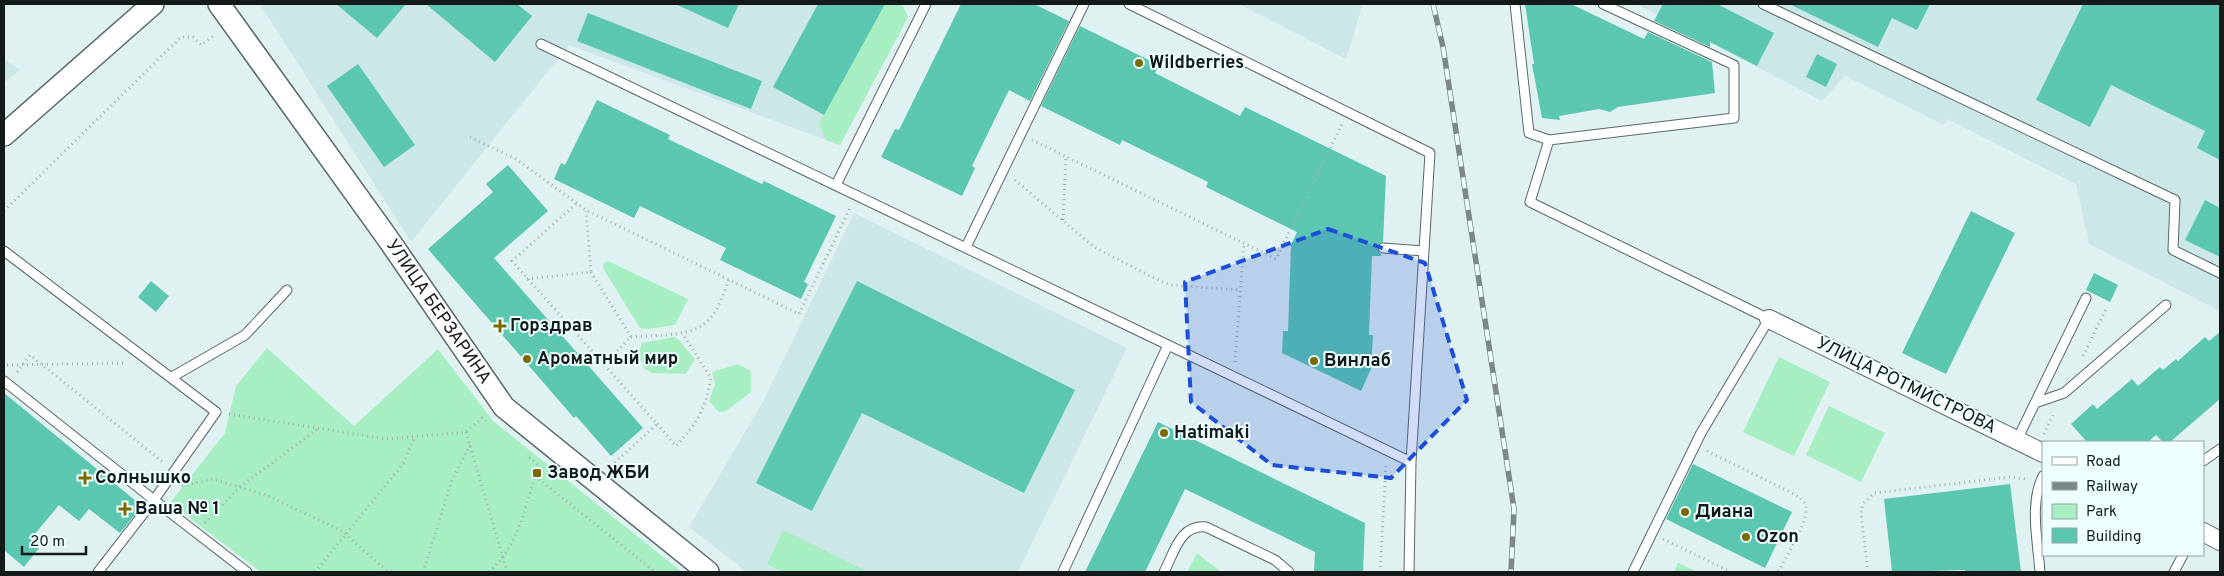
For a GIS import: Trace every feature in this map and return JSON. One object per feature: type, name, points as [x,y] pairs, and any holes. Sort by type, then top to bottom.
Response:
[{"type":"street","points":[[4,136],[153,4]]},
{"type":"street","name":"УЛИЦА БЕРЗАРИНА","points":[[219,4],[386,236],[504,407],[708,572]]},
{"type":"street","name":"УЛИЦА РОТМИСТРОВА","points":[[1769,319],[2042,452]]},
{"type":"lane","points":[[836,185],[926,4]]},
{"type":"lane","points":[[966,247],[1084,4]]},
{"type":"lane","points":[[1129,4],[1430,153],[1411,462],[1409,572]]},
{"type":"lane","points":[[1516,4],[1529,133],[1549,140],[1734,118],[1734,65],[1603,4]]},
{"type":"lane","points":[[1763,4],[2175,200],[2173,250],[2220,273]]},
{"type":"lane","points":[[542,44],[1411,462]]},
{"type":"lane","points":[[1549,140],[1530,202],[1769,319],[1695,445],[1633,572]]},
{"type":"lane","points":[[1383,248],[1424,251]]},
{"type":"lane","points":[[4,251],[216,412],[154,500],[98,572]]},
{"type":"lane","points":[[172,377],[244,335],[287,290]]},
{"type":"lane","points":[[2017,440],[2086,298]]},
{"type":"lane","points":[[2036,403],[2064,393],[2166,305]]},
{"type":"lane","points":[[1063,572],[1168,345]]},
{"type":"lane","points":[[6,382],[247,572]]},
{"type":"lane","points":[[2204,461],[2220,449]]},
{"type":"lane","points":[[2040,572],[2036,510],[2041,479]]},
{"type":"lane","points":[[1164,572],[1182,536],[1189,529],[1197,525],[1206,526],[1275,560],[1289,572]]},
{"type":"lane","points":[[2174,572],[2182,556]]},
{"type":"path","points":[[4,211],[181,37],[192,37],[201,45],[232,22]]},
{"type":"path","points":[[1021,134],[1276,259],[1348,112]]},
{"type":"path","points":[[470,137],[516,159],[586,210],[799,314],[856,195]]},
{"type":"path","points":[[1063,220],[1066,156]]},
{"type":"path","points":[[1003,170],[1094,247],[1170,285],[1240,290]]},
{"type":"path","points":[[576,204],[512,261],[676,446],[696,425],[706,403],[711,378],[682,333]]},
{"type":"path","points":[[586,210],[591,272],[631,337]]},
{"type":"path","points":[[1234,377],[1244,243]]},
{"type":"path","points":[[527,278],[591,272]]},
{"type":"path","points":[[604,364],[631,337],[682,333],[704,325],[712,315],[730,280]]},
{"type":"path","points":[[6,382],[30,355],[174,472]]},
{"type":"path","points":[[4,365],[152,363]]},
{"type":"path","points":[[216,412],[386,439],[466,432],[482,418],[489,423]]},
{"type":"path","points":[[594,480],[657,424]]},
{"type":"path","points":[[197,533],[240,487],[319,428]]},
{"type":"path","points":[[466,432],[507,572]]},
{"type":"path","points":[[315,572],[403,464],[415,436]]},
{"type":"path","points":[[423,572],[452,480],[470,444]]},
{"type":"path","points":[[1695,445],[1794,494],[1804,501],[1806,509],[1804,520],[1778,572]]},
{"type":"path","points":[[1380,572],[1387,450]]},
{"type":"path","points":[[489,572],[502,557],[520,526],[535,476],[538,465],[523,452]]},
{"type":"path","points":[[535,476],[656,572]]},
{"type":"path","points":[[1868,572],[1861,513],[1863,504],[1874,494],[2016,477],[2041,479]]},
{"type":"path","points":[[154,500],[168,489],[213,479],[240,487],[266,495],[346,535],[387,570],[393,572]]},
{"type":"path","points":[[1652,534],[1731,572]]},
{"type":"highlighted area","points":[[1328,229],[1425,263],[1467,400],[1391,478],[1272,465],[1191,402],[1185,282]]},
{"type":"shaded area","points":[[260,4],[902,4],[908,17],[840,145],[569,45],[411,242]]},
{"type":"shaded area","points":[[1239,4],[1363,4],[1346,59]]},
{"type":"shaded area","points":[[1636,4],[2220,4],[2220,311],[2089,244],[2076,184],[1947,119],[1944,125],[1845,76],[1822,101]]},
{"type":"shaded area","points":[[4,59],[20,70],[4,83]]},
{"type":"shaded area","points":[[854,213],[1127,348],[1018,572],[747,572],[689,527],[764,400]]},
{"type":"green space","points":[[885,4],[902,4],[908,17],[840,145],[826,140],[819,123]]},
{"type":"green space","points":[[608,261],[688,299],[675,325],[648,329],[640,328],[603,268],[604,263]]},
{"type":"green space","points":[[674,337],[678,339],[695,359],[686,374],[652,373],[645,369],[638,354],[642,343]]},
{"type":"green space","points":[[267,348],[354,426],[438,349],[493,421],[682,572],[261,572],[170,503],[225,433],[236,386]]},
{"type":"green space","points":[[1779,357],[1830,382],[1794,456],[1743,432]]},
{"type":"green space","points":[[738,364],[751,371],[751,392],[726,411],[719,412],[709,401],[715,384],[712,372]]},
{"type":"green space","points":[[1829,406],[1885,433],[1861,482],[1806,455]]},
{"type":"green space","points":[[783,530],[864,570],[863,572],[783,572],[767,564]]},
{"type":"green space","points":[[1197,553],[1221,572],[1187,572]]},
{"type":"green space","points":[[1679,563],[1697,572],[1674,572]]},
{"type":"building","points":[[336,4],[406,4],[377,38]]},
{"type":"building","points":[[426,4],[517,4],[532,16],[495,62]]},
{"type":"building","points":[[675,4],[739,4],[728,28]]},
{"type":"building","points":[[818,4],[885,4],[824,115],[773,87]]},
{"type":"building","points":[[961,4],[1034,4],[1069,21],[1030,101],[1009,90],[972,166],[975,168],[962,196],[881,157],[895,129],[899,130]]},
{"type":"building","points":[[1525,4],[1571,4],[1644,39],[1648,32],[1712,62],[1715,93],[1618,107],[1610,112],[1599,109],[1559,116],[1560,120],[1542,118],[1532,64],[1534,64]]},
{"type":"building","points":[[1663,4],[1717,4],[1774,33],[1757,66],[1710,42],[1710,47],[1654,21]]},
{"type":"building","points":[[1789,4],[1930,4],[1917,30],[1892,18],[1878,47]]},
{"type":"building","points":[[2083,4],[2220,4],[2220,160],[2197,148],[2205,131],[2111,85],[2090,127],[2036,100]]},
{"type":"building","points":[[588,13],[762,81],[751,109],[577,41]]},
{"type":"building","points":[[1080,26],[1159,65],[1155,73],[1240,116],[1245,107],[1386,176],[1383,242],[1378,244],[1377,248],[1382,256],[1372,256],[1369,335],[1373,335],[1371,369],[1361,391],[1282,353],[1283,331],[1288,331],[1291,245],[1297,232],[1206,187],[1208,182],[1122,140],[1120,145],[1041,106]]},
{"type":"building","points":[[1817,54],[1837,64],[1826,87],[1806,77]]},
{"type":"building","points":[[358,64],[415,145],[384,167],[327,86]]},
{"type":"building","points":[[597,100],[670,135],[668,139],[762,184],[764,181],[836,216],[804,282],[808,284],[801,299],[720,260],[726,248],[640,206],[634,218],[554,179],[561,163],[565,165]]},
{"type":"building","points":[[508,165],[548,211],[494,258],[643,428],[611,456],[576,416],[574,418],[428,249],[493,192],[486,184]]},
{"type":"building","points":[[2205,200],[2220,208],[2220,257],[2185,240]]},
{"type":"building","points":[[1971,211],[2015,233],[1946,374],[1902,353]]},
{"type":"building","points":[[2094,273],[2118,285],[2110,302],[2086,290]]},
{"type":"building","points":[[151,281],[169,296],[156,312],[138,297]]},
{"type":"building","points":[[857,281],[1075,390],[1024,493],[862,413],[812,511],[756,483]]},
{"type":"building","points":[[2220,332],[2220,399],[2171,441],[2162,441],[2156,435],[2149,441],[2086,441],[2071,424],[2093,404],[2097,409],[2132,379],[2138,386],[2160,367],[2163,370],[2176,359],[2178,361],[2205,337],[2209,341]]},
{"type":"building","points":[[4,393],[142,506],[120,533],[89,509],[79,521],[59,505],[34,535],[43,543],[24,567],[4,550]]},
{"type":"building","points":[[1158,422],[1365,523],[1363,572],[1314,572],[1315,552],[1185,489],[1145,572],[1085,572]]},
{"type":"building","points":[[1693,464],[1792,512],[1765,568],[1666,519]]},
{"type":"building","points":[[2010,484],[2021,572],[1965,572],[1965,570],[1892,572],[1884,499]]},
{"type":"railway","points":[[1433,4],[1443,47],[1514,509],[1511,572]]},
{"type":"place","name":"Wildberries","points":[[1139,63]]},
{"type":"place","name":"Горздрав","points":[[500,326]]},
{"type":"place","name":"Ароматный мир","points":[[527,359]]},
{"type":"place","name":"Винлаб","points":[[1314,361]]},
{"type":"place","name":"Hatimaki","points":[[1164,433]]},
{"type":"place","name":"Завод ЖБИ","points":[[537,473]]},
{"type":"place","name":"Солнышко","points":[[85,478]]},
{"type":"place","name":"Ваша № 1","points":[[125,509]]},
{"type":"place","name":"Диана","points":[[1685,512]]},
{"type":"place","name":"Ozon","points":[[1746,537]]}]
